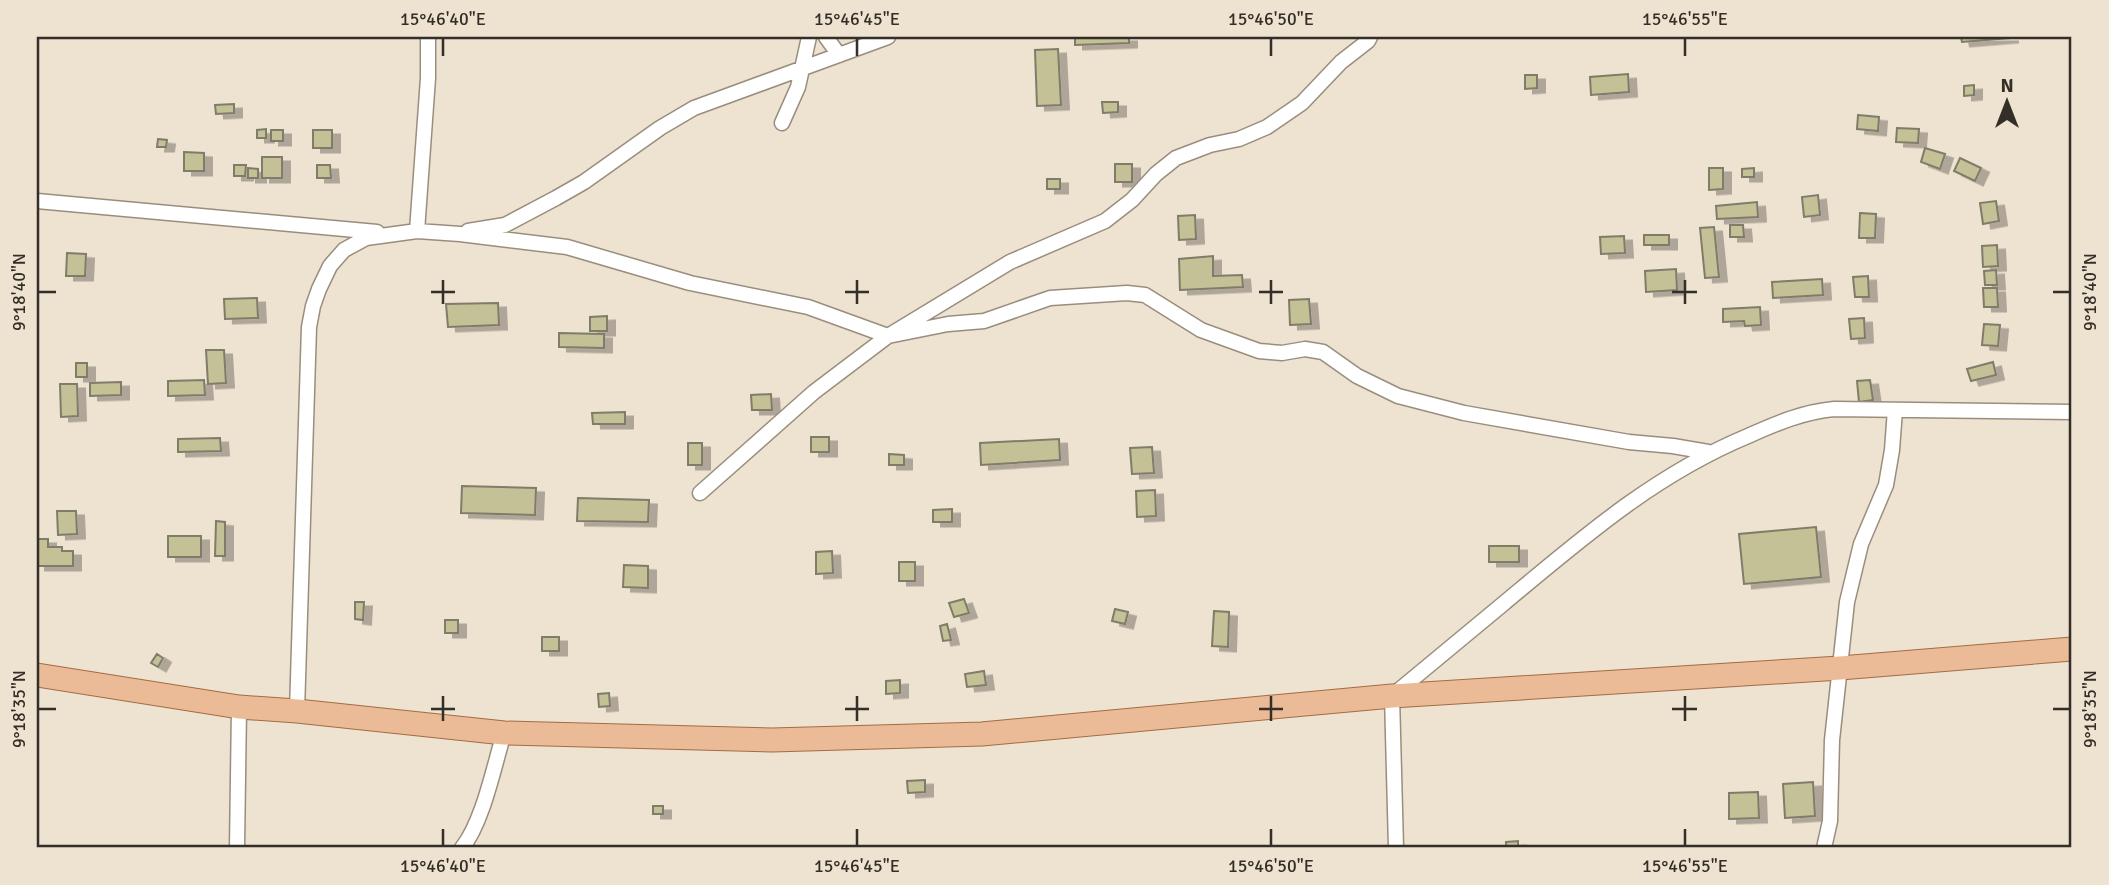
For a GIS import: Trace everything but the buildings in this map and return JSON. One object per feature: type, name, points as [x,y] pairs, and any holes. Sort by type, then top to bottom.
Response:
[{"type":"main road","points":[[37,675],[239,708],[297,711],[504,733],[772,740],[943,736],[1392,696],[1840,668],[2072,649]]},
{"type":"street","points":[[417,230],[428,78],[428,37]]},
{"type":"street","points":[[782,122],[798,87],[808,37]]},
{"type":"street","points":[[826,37],[839,55]]},
{"type":"street","points":[[460,234],[477,228],[505,225],[584,182],[681,115],[719,98],[888,37]]},
{"type":"street","points":[[700,493],[814,392],[888,335],[1010,262],[1105,221],[1132,200],[1175,158],[1210,145],[1239,139],[1267,127],[1303,103],[1341,62],[1370,37]]},
{"type":"street","points":[[37,201],[389,234]]},
{"type":"street","points":[[297,711],[309,327],[313,306],[330,266],[344,250],[366,238],[417,230],[567,247],[690,283],[808,307],[888,335],[948,324],[984,321],[1050,298],[1127,293],[1146,295],[1201,330],[1259,351],[1282,353],[1305,349],[1323,352],[1357,376],[1398,396],[1464,413],[1708,453]]},
{"type":"street","points":[[1824,848],[1830,821],[1832,740],[1853,570],[1885,485],[1892,450],[1895,410]]},
{"type":"street","points":[[1396,848],[1392,696],[1568,549],[1628,503],[1708,453],[1793,416],[1812,411],[2072,412]]},
{"type":"street","points":[[237,848],[239,708]]},
{"type":"street","points":[[462,848],[468,841],[486,793],[504,733]]}]
